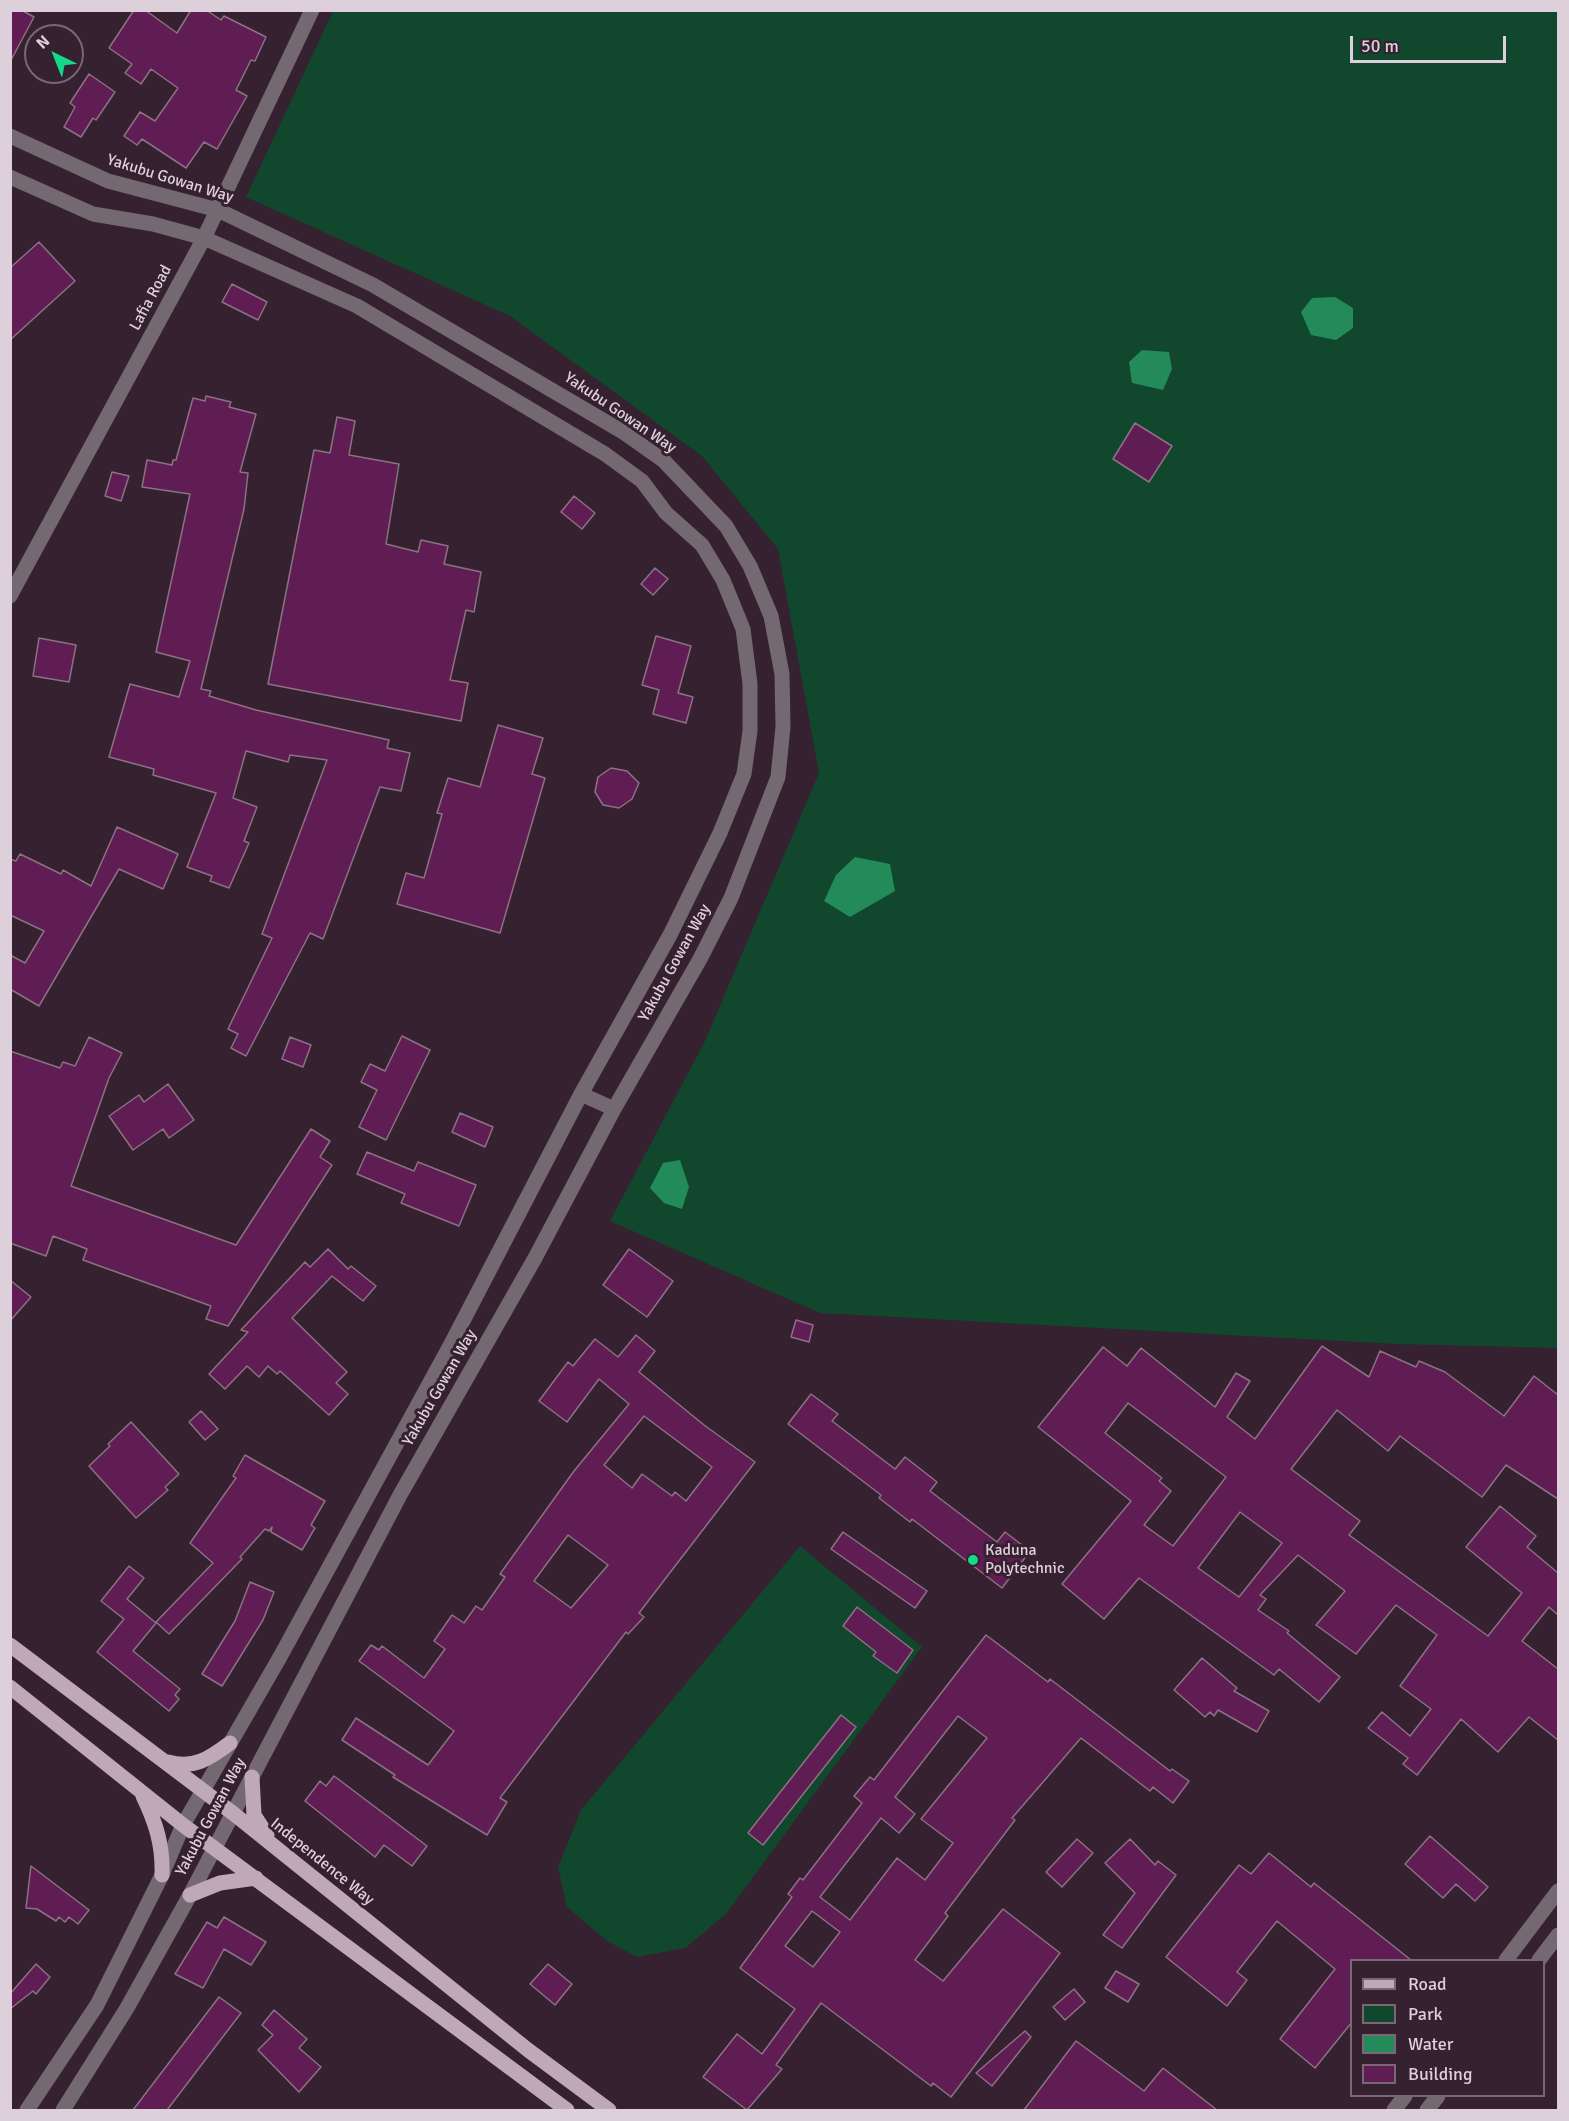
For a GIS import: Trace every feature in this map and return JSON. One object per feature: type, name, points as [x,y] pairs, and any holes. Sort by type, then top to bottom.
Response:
[{"type":"main road","name":"Independence Way","points":[[10,1645],[234,1814],[528,2050],[609,2110]]},
{"type":"main road","points":[[10,1688],[183,1825],[567,2110]]},
{"type":"main road","points":[[163,1761],[183,1766],[204,1762],[230,1743]]},
{"type":"main road","points":[[252,1777],[254,1815],[273,1846]]},
{"type":"main road","points":[[140,1791],[156,1823],[163,1851],[162,1875]]},
{"type":"main road","points":[[190,1895],[220,1883],[256,1878]]},
{"type":"street","name":"Lafia Road","points":[[10,596],[204,238],[312,10]]},
{"type":"street","name":"Yakubu Gowan Way","points":[[10,136],[108,181],[218,210],[373,285],[623,432],[664,461],[726,525],[750,566],[771,616],[782,674],[783,727],[778,777],[731,898],[700,959],[614,1109],[535,1258],[400,1495],[190,1895],[127,2008],[63,2110]]},
{"type":"street","name":"Yakubu Gowan Way","points":[[10,177],[93,214],[153,224],[204,238],[357,306],[604,454],[642,481],[666,513],[702,545],[723,580],[743,628],[750,684],[750,731],[744,774],[720,833],[670,935],[581,1094],[446,1354],[280,1657],[183,1825],[162,1875],[97,2005],[27,2110]]},
{"type":"street","points":[[581,1094],[614,1109]]},
{"type":"street","points":[[1507,1959],[1558,1891]]},
{"type":"street","points":[[1540,1959],[1558,1935]]},
{"type":"street","points":[[1394,2110],[1404,2097]]},
{"type":"street","points":[[1427,2110],[1437,2097]]},
{"type":"green space","points":[[333,11],[1558,11],[1558,1348],[1397,1344],[820,1313],[610,1221],[705,1041],[819,773],[778,549],[702,456],[510,316],[246,197]]},
{"type":"green space","points":[[800,1546],[922,1647],[726,1914],[685,1948],[637,1957],[607,1941],[567,1907],[558,1867],[581,1810]]},
{"type":"water","points":[[1335,297],[1353,308],[1353,328],[1336,340],[1311,335],[1301,312],[1312,298]]},
{"type":"water","points":[[1142,350],[1169,352],[1172,369],[1163,390],[1132,383],[1129,362]]},
{"type":"water","points":[[855,857],[890,864],[895,891],[850,917],[824,901],[836,875]]},
{"type":"water","points":[[680,1160],[689,1187],[682,1209],[664,1203],[650,1188],[663,1163]]},
{"type":"building","points":[[10,10],[21,10],[34,17],[30,24],[24,24],[24,36],[10,62]]},
{"type":"building","points":[[134,10],[145,10],[177,33],[191,10],[206,10],[221,20],[224,16],[266,37],[255,61],[251,60],[236,90],[247,96],[217,149],[204,142],[186,168],[142,139],[137,145],[124,136],[140,112],[155,121],[178,88],[151,69],[141,84],[125,73],[132,64],[109,48]]},
{"type":"building","points":[[89,74],[115,92],[96,120],[93,118],[81,137],[64,127],[75,107],[70,103]]},
{"type":"building","points":[[39,242],[75,281],[10,340],[10,268]]},
{"type":"building","points":[[232,284],[267,302],[258,320],[222,302]]},
{"type":"building","points":[[206,396],[231,402],[229,407],[256,414],[240,472],[248,473],[244,509],[201,689],[211,691],[209,696],[256,710],[389,740],[387,748],[410,753],[401,791],[380,787],[323,939],[310,933],[246,1056],[231,1048],[238,1034],[228,1029],[272,938],[262,934],[327,760],[290,755],[288,762],[246,751],[233,798],[257,807],[244,841],[249,843],[229,888],[210,881],[212,876],[187,867],[216,793],[153,775],[154,769],[109,757],[130,684],[179,697],[190,661],[156,652],[190,494],[142,487],[147,460],[172,465],[173,460],[176,460],[193,398],[205,401]]},
{"type":"building","points":[[337,417],[355,421],[349,455],[399,464],[386,544],[418,552],[421,540],[448,546],[444,564],[481,572],[474,612],[466,610],[450,680],[468,683],[461,721],[268,684],[314,450],[330,453]]},
{"type":"building","points":[[1135,423],[1172,446],[1149,482],[1113,459]]},
{"type":"building","points":[[112,472],[129,476],[121,501],[105,496]]},
{"type":"building","points":[[574,496],[595,513],[582,529],[561,512]]},
{"type":"building","points":[[655,568],[668,579],[653,595],[641,584]]},
{"type":"building","points":[[656,636],[691,646],[678,693],[693,697],[686,723],[653,714],[659,690],[642,685]]},
{"type":"building","points":[[39,638],[76,645],[69,682],[33,676]]},
{"type":"building","points":[[498,725],[543,738],[532,774],[545,778],[500,933],[397,904],[406,873],[424,878],[442,814],[437,813],[448,778],[480,787]]},
{"type":"building","points":[[611,768],[627,771],[639,783],[632,799],[619,808],[603,805],[595,792],[598,777]]},
{"type":"building","points":[[117,827],[178,854],[163,889],[119,869],[39,1006],[10,989],[10,955],[25,963],[44,931],[10,915],[10,859],[16,861],[20,854],[61,874],[63,870],[91,886]]},
{"type":"building","points":[[402,1036],[430,1050],[386,1140],[359,1127],[377,1090],[361,1082],[370,1064],[385,1071]]},
{"type":"building","points":[[89,1037],[122,1053],[109,1078],[71,1186],[236,1245],[311,1129],[330,1141],[320,1157],[332,1165],[228,1326],[206,1319],[211,1306],[83,1260],[87,1249],[53,1236],[46,1256],[10,1243],[10,1051],[60,1068],[63,1062],[75,1066]]},
{"type":"building","points":[[290,1037],[311,1045],[303,1067],[282,1059]]},
{"type":"building","points":[[168,1084],[194,1120],[169,1138],[163,1129],[133,1150],[109,1116],[139,1095],[144,1102]]},
{"type":"building","points":[[460,1113],[493,1127],[485,1147],[452,1132]]},
{"type":"building","points":[[367,1152],[414,1171],[418,1162],[476,1185],[459,1226],[401,1203],[405,1194],[357,1174]]},
{"type":"building","points":[[328,1249],[348,1269],[351,1266],[376,1286],[363,1301],[332,1276],[292,1318],[347,1372],[336,1383],[348,1394],[329,1415],[280,1371],[277,1374],[268,1366],[259,1377],[247,1366],[225,1389],[209,1374],[248,1332],[241,1330],[305,1262],[310,1267]]},
{"type":"building","points":[[629,1249],[673,1281],[647,1317],[603,1285]]},
{"type":"building","points":[[10,1280],[31,1297],[10,1321]]},
{"type":"building","points":[[796,1320],[813,1325],[809,1342],[791,1337]]},
{"type":"building","points":[[636,1335],[655,1351],[639,1372],[704,1425],[755,1462],[639,1613],[644,1617],[628,1634],[626,1632],[500,1798],[507,1802],[487,1835],[393,1777],[395,1775],[342,1740],[356,1718],[428,1765],[454,1731],[359,1661],[371,1645],[379,1650],[382,1646],[424,1678],[445,1649],[434,1641],[452,1615],[464,1623],[476,1606],[482,1610],[505,1577],[500,1574],[574,1471],[629,1404],[599,1379],[567,1422],[539,1401],[568,1362],[573,1366],[595,1339],[618,1357]],"holes":[[[644,1416],[712,1467],[686,1501],[675,1492],[672,1496],[642,1474],[632,1488],[604,1465]],[[568,1535],[608,1565],[571,1608],[534,1581]]]},
{"type":"building","points":[[1322,1346],[1369,1377],[1380,1351],[1416,1367],[1419,1361],[1445,1372],[1504,1416],[1534,1376],[1558,1395],[1558,1499],[1506,1465],[1482,1497],[1400,1436],[1388,1451],[1337,1410],[1291,1469],[1360,1521],[1349,1535],[1488,1636],[1522,1593],[1466,1547],[1500,1506],[1536,1536],[1527,1547],[1558,1573],[1558,1615],[1549,1607],[1522,1641],[1558,1669],[1558,1740],[1529,1717],[1498,1752],[1461,1719],[1417,1775],[1403,1764],[1408,1758],[1368,1728],[1382,1712],[1410,1736],[1431,1709],[1400,1686],[1437,1635],[1396,1605],[1356,1654],[1316,1625],[1345,1591],[1298,1555],[1260,1595],[1266,1599],[1258,1610],[1289,1631],[1287,1633],[1340,1677],[1319,1702],[1279,1669],[1274,1675],[1139,1578],[1104,1619],[1062,1584],[1131,1501],[1038,1427],[1103,1347],[1127,1366],[1141,1348],[1215,1407],[1236,1373],[1250,1381],[1227,1417],[1255,1439]],"holes":[[[1128,1403],[1226,1477],[1173,1546],[1144,1525],[1171,1491],[1159,1481],[1162,1478],[1105,1433]],[[1240,1512],[1282,1543],[1239,1597],[1198,1568]]]},
{"type":"building","points":[[811,1394],[838,1414],[832,1421],[895,1469],[905,1457],[937,1482],[930,1491],[997,1542],[1005,1532],[1030,1551],[1002,1588],[912,1519],[910,1522],[879,1498],[881,1495],[788,1424]]},
{"type":"building","points":[[201,1411],[218,1429],[205,1440],[189,1422]]},
{"type":"building","points":[[131,1422],[179,1474],[165,1487],[168,1490],[136,1518],[89,1466]]},
{"type":"building","points":[[245,1455],[325,1501],[311,1525],[315,1528],[302,1550],[271,1532],[272,1527],[269,1531],[265,1529],[240,1557],[242,1559],[169,1634],[156,1622],[213,1563],[190,1543],[236,1478],[233,1476]]},
{"type":"building","points":[[843,1532],[927,1591],[915,1608],[831,1549]]},
{"type":"building","points":[[129,1566],[144,1578],[127,1599],[156,1623],[133,1651],[180,1689],[175,1695],[179,1699],[169,1711],[97,1652],[124,1619],[101,1601]]},
{"type":"building","points":[[250,1582],[274,1592],[263,1620],[222,1686],[202,1674],[235,1621]]},
{"type":"building","points":[[857,1607],[913,1650],[897,1673],[873,1656],[876,1652],[843,1626]]},
{"type":"building","points":[[986,1635],[1048,1682],[1050,1679],[1170,1771],[1172,1769],[1189,1781],[1173,1803],[1153,1787],[1150,1791],[1081,1738],[1012,1818],[1015,1820],[945,1913],[948,1916],[915,1960],[943,1981],[1003,1909],[1060,1953],[951,2097],[933,2083],[931,2086],[821,2003],[776,2065],[782,2069],[747,2110],[703,2077],[737,2034],[762,2054],[795,2009],[740,1968],[792,1897],[788,1894],[800,1878],[803,1880],[862,1803],[854,1796],[870,1777],[874,1780]],"holes":[[[958,1716],[987,1738],[921,1819],[953,1843],[925,1880],[897,1858],[850,1920],[820,1897],[881,1818],[899,1833],[915,1814],[895,1797]],[[812,1911],[840,1932],[813,1967],[785,1946]]]},
{"type":"building","points":[[1202,1658],[1237,1688],[1234,1691],[1269,1711],[1257,1732],[1218,1710],[1214,1716],[1210,1712],[1205,1717],[1174,1690]]},
{"type":"building","points":[[841,1715],[856,1727],[763,1845],[748,1833]]},
{"type":"building","points":[[334,1776],[427,1846],[412,1866],[384,1845],[375,1857],[305,1801],[320,1781],[326,1786]]},
{"type":"building","points":[[1430,1836],[1488,1887],[1475,1901],[1456,1884],[1443,1898],[1405,1864]]},
{"type":"building","points":[[1077,1839],[1093,1853],[1062,1887],[1046,1872]]},
{"type":"building","points":[[1130,1839],[1155,1865],[1158,1861],[1176,1875],[1122,1948],[1103,1935],[1135,1893],[1105,1863]]},
{"type":"building","points":[[1269,1853],[1311,1887],[1314,1883],[1410,1959],[1350,1959],[1350,2024],[1315,2068],[1280,2039],[1335,1969],[1277,1921],[1237,1972],[1247,1980],[1227,2006],[1166,1957],[1239,1865],[1251,1874]]},
{"type":"building","points":[[31,1866],[89,1910],[78,1924],[69,1917],[65,1922],[59,1917],[56,1921],[37,1909],[26,1908]]},
{"type":"building","points":[[224,1917],[266,1942],[251,1965],[224,1949],[203,1988],[175,1974],[207,1922],[217,1928]]},
{"type":"building","points":[[36,1964],[50,1977],[36,1994],[33,1991],[10,2009],[10,1994]]},
{"type":"building","points":[[548,1964],[572,1984],[555,2005],[530,1984]]},
{"type":"building","points":[[1116,1971],[1139,1984],[1128,2002],[1105,1988]]},
{"type":"building","points":[[1074,1989],[1085,2002],[1065,2020],[1053,2007]]},
{"type":"building","points":[[219,1997],[241,2013],[167,2110],[133,2110]]},
{"type":"building","points":[[274,2010],[307,2039],[299,2048],[321,2067],[299,2092],[258,2050],[273,2035],[262,2025]]},
{"type":"building","points":[[1025,2031],[1031,2037],[992,2086],[976,2073]]},
{"type":"building","points":[[1076,2041],[1144,2091],[1163,2068],[1217,2110],[1024,2110]]},
{"type":"place","name":"Kaduna Polytechnic","points":[[973,1560]]}]
